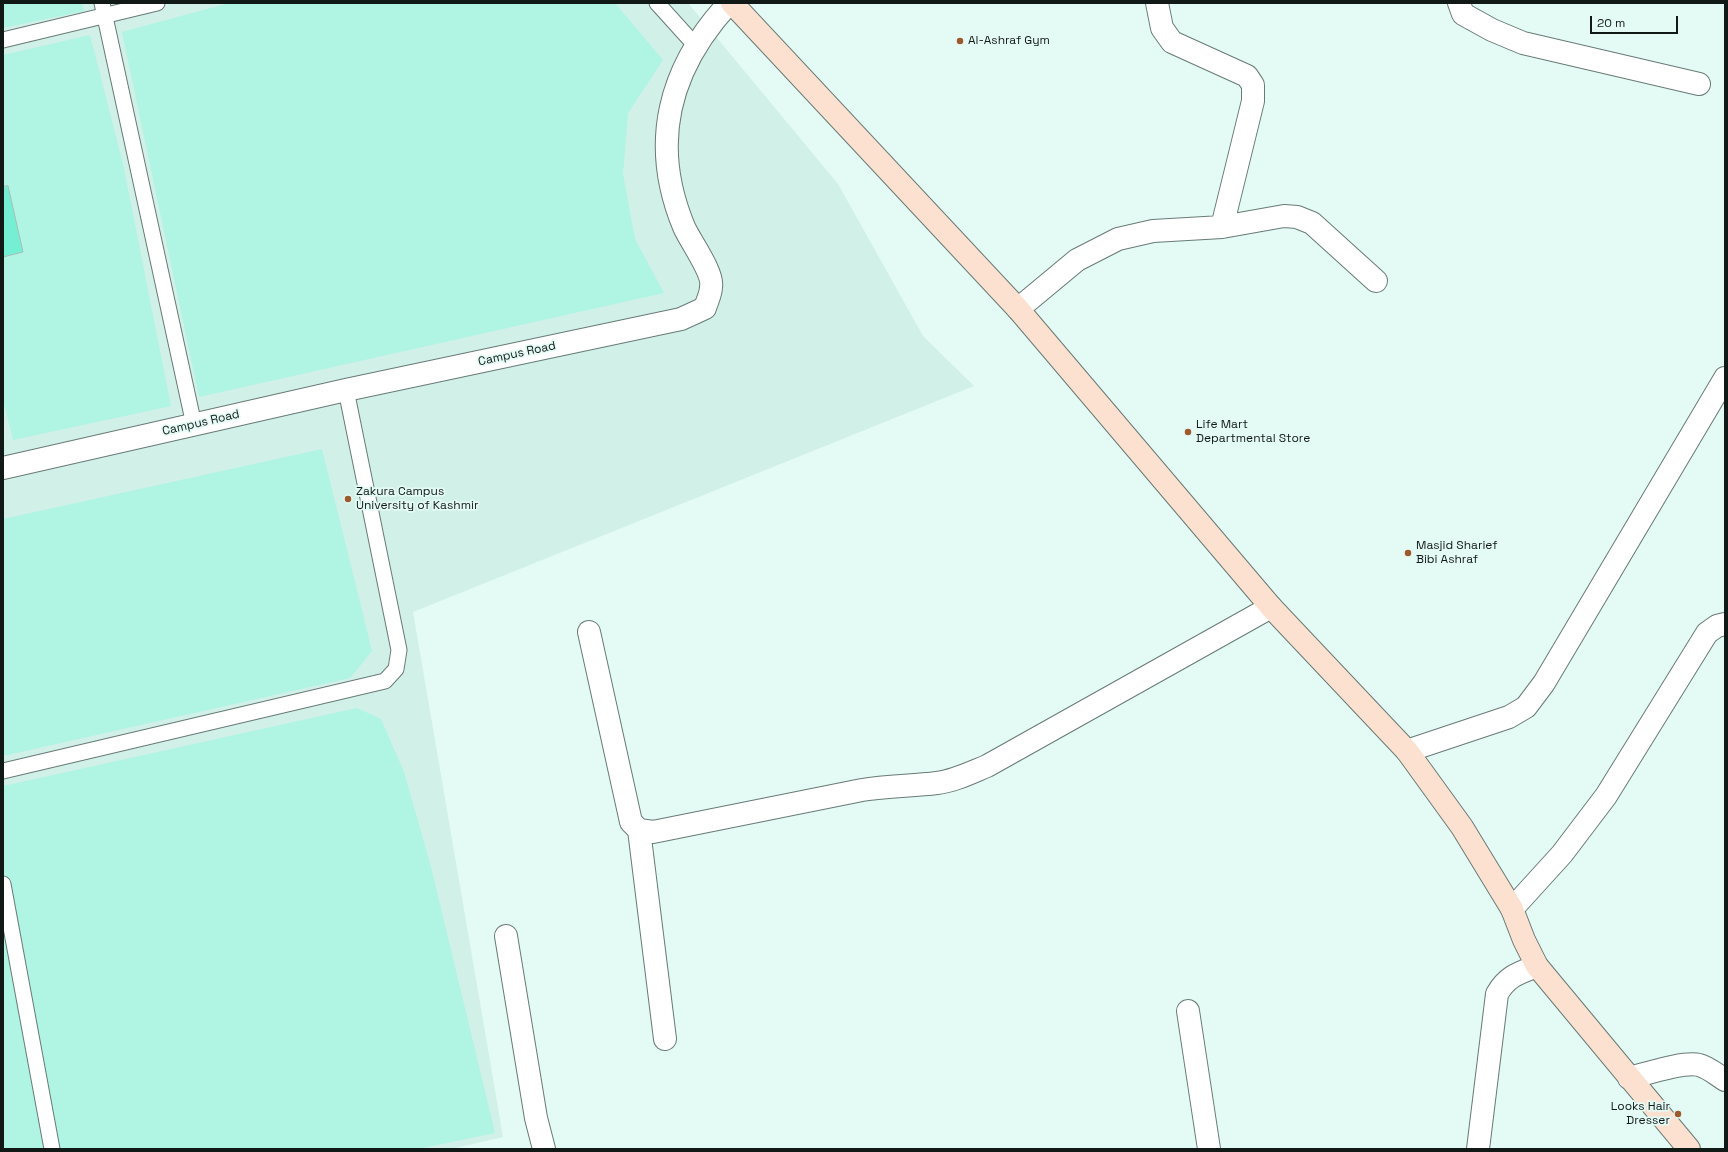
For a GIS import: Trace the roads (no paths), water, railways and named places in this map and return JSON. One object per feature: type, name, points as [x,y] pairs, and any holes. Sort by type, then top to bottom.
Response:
[{"type":"street","name":"Campus Road","points":[[3,468],[346,390],[681,319],[705,308],[712,286],[704,262],[689,237],[677,210],[670,182],[666,153],[667,125],[673,97],[682,70],[695,45],[711,22],[730,3]]},
{"type":"street","points":[[730,3],[1018,309],[1271,607],[1407,751],[1462,827],[1512,909],[1524,940],[1537,966],[1689,1149]]},
{"type":"street","points":[[1157,3],[1162,28],[1172,42],[1246,76],[1253,85],[1253,101],[1222,227]]},
{"type":"street","points":[[1459,3],[1463,14],[1492,30],[1523,43],[1699,84]]},
{"type":"street","points":[[1018,309],[1077,260],[1118,239],[1153,231],[1222,227],[1284,216],[1297,217],[1312,224],[1376,281]]},
{"type":"street","points":[[1407,751],[1509,717],[1526,707],[1544,683],[1725,378]]},
{"type":"street","points":[[589,632],[631,822],[639,830],[653,832],[862,790],[894,785],[937,783],[962,777],[987,766],[1271,607]]},
{"type":"street","points":[[1512,909],[1562,854],[1606,796],[1707,633],[1717,626],[1725,624]]},
{"type":"street","points":[[639,830],[665,1039]]},
{"type":"street","points":[[506,936],[536,1118],[544,1149]]},
{"type":"street","points":[[1478,1149],[1497,994],[1504,983],[1518,973],[1537,966]]},
{"type":"street","points":[[1188,1011],[1209,1149]]},
{"type":"street","points":[[1629,1078],[1688,1064],[1699,1065],[1711,1070],[1725,1080]]},
{"type":"lane","points":[[3,40],[103,10],[157,3]]},
{"type":"lane","points":[[657,3],[695,45]]},
{"type":"lane","points":[[103,10],[194,425]]},
{"type":"lane","points":[[3,771],[385,681],[396,669],[399,650],[346,390]]},
{"type":"lane","points":[[3,884],[52,1149]]},
{"type":"place","name":"Al-Ashraf Gym","points":[[960,41]]},
{"type":"place","name":"Life Mart Departmental Store","points":[[1188,432]]},
{"type":"place","name":"Zakura Campus University of Kashmir","points":[[348,499]]},
{"type":"place","name":"Masjid Sharief Bibi Ashraf","points":[[1408,553]]},
{"type":"place","name":"Looks Hair Dresser","points":[[1678,1114]]}]
